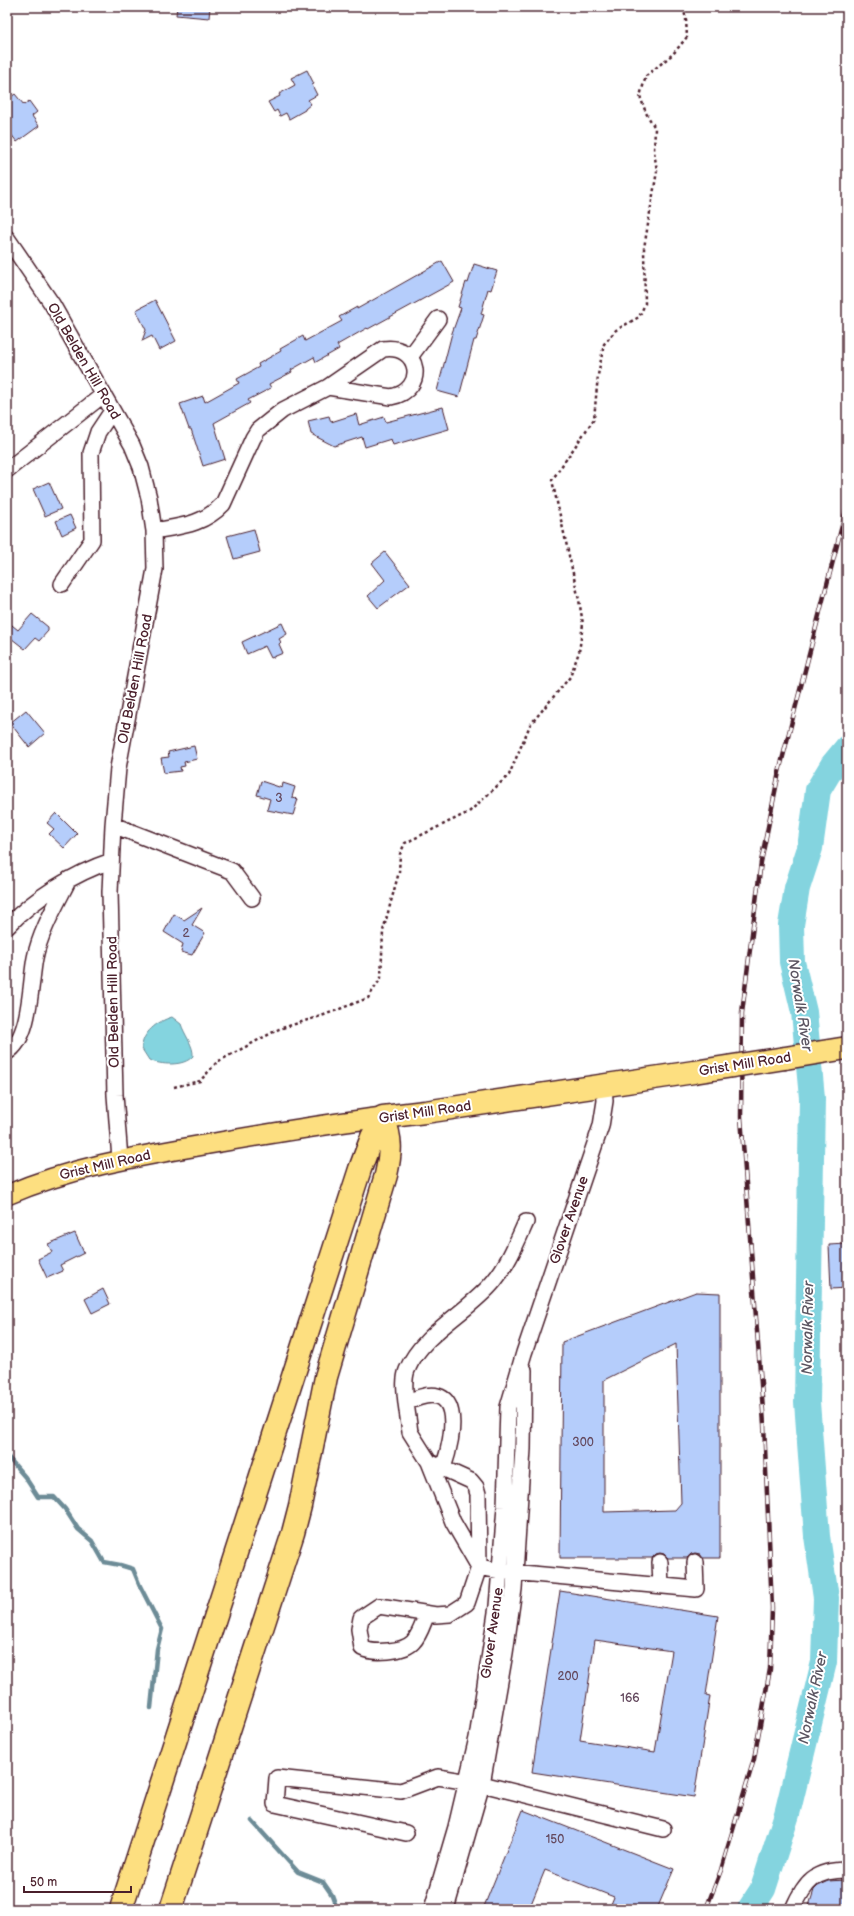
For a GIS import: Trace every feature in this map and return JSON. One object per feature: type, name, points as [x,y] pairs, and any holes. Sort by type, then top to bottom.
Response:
[{"type":"highway","name":"Grist Mill Road","points":[[383,1117],[694,1072],[847,1048]]},
{"type":"highway","points":[[121,1909],[360,1169],[372,1137],[383,1117]]},
{"type":"highway","points":[[171,1909],[285,1557],[300,1506],[326,1377],[386,1175],[390,1143],[389,1132],[383,1117]]},
{"type":"main road","name":"Grist Mill Road","points":[[7,1195],[52,1177],[120,1159],[319,1124],[383,1117]]},
{"type":"street","name":"Old Belden Hill Road","points":[[7,238],[52,304],[132,445],[141,467],[149,498],[154,531],[155,569],[118,768],[111,861],[110,892],[115,1095],[120,1159]]},
{"type":"street","points":[[410,357],[438,319]]},
{"type":"street","points":[[154,531],[198,522],[216,512],[224,504],[253,438],[258,430],[283,410],[328,387],[382,350],[391,348],[399,349],[410,357],[414,366],[415,374],[413,383],[408,390],[400,396],[391,398],[328,387]]},
{"type":"street","points":[[7,470],[103,395]]},
{"type":"street","points":[[62,584],[92,540],[91,453],[98,432],[112,411]]},
{"type":"street","points":[[113,825],[232,871],[252,898]]},
{"type":"street","points":[[7,927],[32,905],[69,878],[88,868],[111,861]]},
{"type":"street","points":[[7,1052],[14,1048],[22,1035],[35,958],[40,938],[69,878]]},
{"type":"street","name":"Glover Avenue","points":[[446,1909],[482,1784],[505,1653],[508,1572],[523,1449],[524,1353],[601,1126],[605,1101],[604,1085]]},
{"type":"street","points":[[479,1567],[453,1522],[428,1462],[410,1432],[404,1388],[407,1371],[418,1349],[476,1300],[495,1280],[509,1258],[526,1222]]},
{"type":"street","points":[[406,1403],[419,1396],[434,1395],[446,1402],[452,1412],[450,1448],[443,1468]]},
{"type":"street","points":[[428,1462],[464,1477],[476,1487],[478,1494],[479,1567],[467,1603],[450,1614],[428,1614]]},
{"type":"street","points":[[660,1562],[660,1586]]},
{"type":"street","points":[[479,1567],[508,1572],[696,1589],[695,1562]]},
{"type":"street","name":"Glover Avenue","points":[[432,1909],[456,1827],[477,1738],[497,1606],[508,1572]]},
{"type":"street","points":[[406,1834],[275,1804],[277,1778],[401,1791],[438,1776],[467,1780],[663,1829]]},
{"type":"street","points":[[793,1909],[798,1896],[807,1883],[818,1874],[832,1870],[847,1870]]},
{"type":"path","points":[[174,1087],[200,1081],[216,1062],[279,1029],[324,1015],[368,998],[381,978],[383,931],[399,872],[400,854],[405,843],[469,812],[509,775],[530,725],[570,677],[579,652],[583,624],[552,480],[594,419],[598,375],[604,344],[616,330],[639,317],[645,304],[644,248],[657,171],[654,151],[655,128],[646,114],[640,96],[646,76],[673,54],[687,37],[684,7]]},
{"type":"water","points":[[172,1017],[181,1024],[192,1048],[193,1056],[184,1062],[172,1064],[159,1063],[149,1060],[142,1049],[144,1038],[151,1028],[161,1021]]},
{"type":"building","points":[[177,7],[210,7],[209,18],[176,15]]},
{"type":"building","points":[[307,70],[314,84],[312,85],[317,95],[308,100],[311,104],[305,110],[289,119],[286,113],[280,116],[277,110],[274,112],[268,102],[280,96],[279,94],[295,85],[291,78]]},
{"type":"building","points":[[15,94],[24,105],[29,101],[37,112],[32,116],[39,126],[17,142],[7,129],[7,100]]},
{"type":"building","points":[[442,261],[454,282],[337,345],[339,349],[316,362],[314,357],[291,370],[292,372],[269,384],[271,388],[248,400],[250,403],[214,423],[225,459],[203,466],[191,429],[189,429],[180,404],[203,396],[205,402],[239,383],[237,379],[259,367],[258,364],[281,351],[280,349],[303,336],[305,341],[342,321],[339,317],[357,307],[357,309]]},
{"type":"building","points":[[474,264],[497,271],[491,290],[488,289],[481,314],[484,315],[476,340],[474,340],[459,397],[437,391],[452,333],[461,308],[458,307],[466,282],[468,283]]},
{"type":"building","points":[[155,300],[176,341],[159,350],[152,336],[142,341],[146,330],[136,310]]},
{"type":"building","points":[[443,407],[449,429],[393,445],[391,439],[365,447],[362,437],[334,446],[311,434],[308,421],[329,416],[331,422],[356,414],[359,425],[384,417],[386,422]]},
{"type":"building","points":[[49,482],[61,509],[45,516],[33,489]]},
{"type":"building","points":[[70,515],[76,528],[62,535],[56,521]]},
{"type":"building","points":[[254,529],[260,552],[234,559],[227,536]]},
{"type":"building","points":[[385,552],[410,584],[378,608],[368,596],[385,580],[372,563]]},
{"type":"building","points":[[32,614],[48,627],[48,631],[39,641],[35,638],[25,649],[7,635],[7,621],[18,630]]},
{"type":"building","points":[[282,623],[287,634],[279,639],[281,642],[279,644],[283,653],[271,658],[265,646],[247,654],[242,642]]},
{"type":"building","points":[[26,710],[45,733],[29,747],[10,723]]},
{"type":"building","points":[[194,746],[197,759],[184,762],[185,766],[180,767],[181,771],[164,773],[161,758],[169,757],[168,752]]},
{"type":"building","points":[[261,781],[282,788],[283,783],[295,787],[292,797],[298,799],[293,815],[267,810],[270,799],[257,795]]},
{"type":"building","points":[[56,813],[77,834],[64,848],[49,834],[54,829],[47,823]]},
{"type":"building","points":[[202,908],[192,925],[205,933],[192,955],[181,952],[183,944],[164,932],[174,914],[184,920]]},
{"type":"building","points":[[75,1233],[84,1253],[60,1265],[63,1271],[47,1278],[38,1259],[52,1252],[48,1244]]},
{"type":"building","points":[[847,1244],[847,1288],[831,1289],[829,1245]]},
{"type":"building","points":[[103,1289],[110,1304],[92,1313],[85,1299]]},
{"type":"building","points":[[696,1292],[720,1293],[720,1558],[703,1558],[700,1554],[695,1553],[691,1554],[687,1558],[668,1558],[664,1554],[660,1553],[656,1554],[652,1558],[560,1558],[562,1342]],"holes":[[[676,1344],[681,1503],[675,1510],[604,1512],[604,1380]]]},
{"type":"building","points":[[560,1591],[718,1616],[706,1695],[710,1696],[694,1797],[532,1772]],"holes":[[[595,1640],[672,1651],[655,1752],[580,1740]]]},
{"type":"building","points":[[523,1810],[674,1869],[657,1909],[609,1909],[614,1897],[545,1870],[529,1909],[483,1909]]},
{"type":"building","points":[[847,1880],[847,1909],[808,1909],[814,1890],[818,1886],[829,1881]]},
{"type":"waterway","name":"Norwalk River","points":[[750,1909],[763,1889],[787,1814],[824,1662],[826,1598],[817,1536],[807,1402],[812,1098],[804,1012],[792,962],[791,925],[797,888],[810,848],[818,790],[833,765],[847,748]]},
{"type":"waterway","points":[[7,1456],[25,1477],[38,1497],[54,1497],[65,1509],[78,1529],[92,1541],[104,1562],[133,1569],[162,1629],[157,1649],[151,1708]]},
{"type":"waterway","points":[[252,1821],[298,1872],[323,1882],[332,1895],[337,1909]]},
{"type":"railway","points":[[706,1909],[721,1870],[754,1759],[770,1669],[772,1608],[764,1424],[741,1117],[742,1013],[761,862],[779,772],[847,506]]}]
